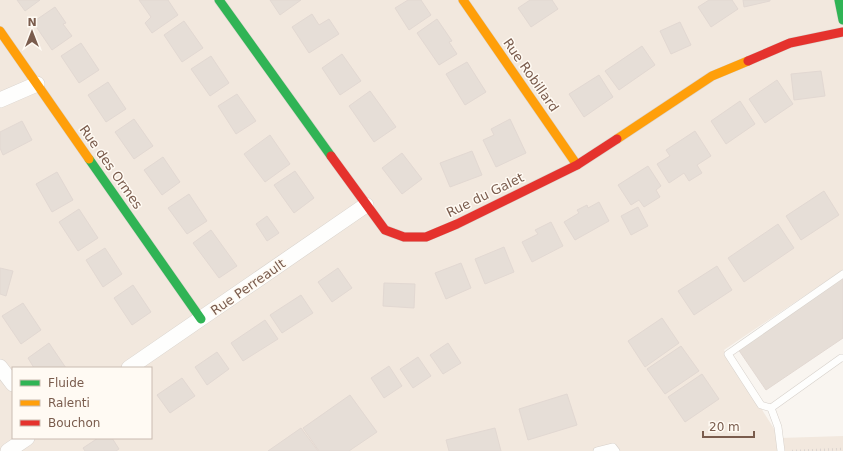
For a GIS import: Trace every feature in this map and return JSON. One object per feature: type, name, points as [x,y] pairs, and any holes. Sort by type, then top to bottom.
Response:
[{"type":"street","name":"Rue du Galet","points":[[219,0],[385,230],[404,237],[426,237],[457,224],[577,165],[712,76],[790,43],[843,32]]},
{"type":"street","name":"Rue Robillard","points":[[463,0],[577,165]]},
{"type":"street","points":[[839,0],[843,20]]},
{"type":"street","name":"Rue des Ormes","points":[[0,31],[201,319]]},
{"type":"street","points":[[0,100],[37,84]]},
{"type":"street","name":"Rue Perreault","points":[[130,367],[366,205]]},
{"type":"street","points":[[0,367],[12,383]]},
{"type":"street","points":[[8,451],[26,439]]},
{"type":"lane","points":[[771,408],[760,405],[728,354],[843,274]]},
{"type":"lane","points":[[771,408],[843,358]]},
{"type":"lane","points":[[771,408],[778,427],[781,451]]},
{"type":"lane","points":[[597,451],[613,447],[616,451]]},
{"type":"path","points":[[791,451],[843,449]]},
{"type":"shaded area","points":[[0,0],[843,0],[843,270],[724,350],[780,438],[843,436],[843,451],[0,451]]},
{"type":"building","points":[[17,0],[40,0],[25,11]]},
{"type":"building","points":[[139,0],[168,0],[178,15],[152,33],[145,23],[151,17]]},
{"type":"building","points":[[270,0],[301,0],[280,15]]},
{"type":"building","points":[[408,0],[421,0],[431,15],[409,30],[395,8]]},
{"type":"building","points":[[530,0],[552,0],[558,9],[531,27],[518,8]]},
{"type":"building","points":[[709,0],[732,0],[738,9],[711,27],[698,7]]},
{"type":"building","points":[[743,0],[770,0],[770,1],[744,7]]},
{"type":"building","points":[[55,7],[66,23],[63,24],[72,36],[52,50],[33,22]]},
{"type":"building","points":[[312,14],[319,25],[329,19],[339,34],[309,53],[292,27]]},
{"type":"building","points":[[437,19],[452,41],[449,42],[457,54],[439,65],[417,33]]},
{"type":"building","points":[[184,21],[203,48],[182,62],[164,35]]},
{"type":"building","points":[[680,22],[691,45],[671,54],[660,31]]},
{"type":"building","points":[[81,43],[99,70],[79,83],[61,56]]},
{"type":"building","points":[[642,46],[655,65],[619,90],[605,71]]},
{"type":"building","points":[[342,54],[361,81],[340,95],[322,68]]},
{"type":"building","points":[[211,56],[229,83],[210,96],[191,69]]},
{"type":"building","points":[[467,62],[486,92],[465,105],[446,74]]},
{"type":"building","points":[[821,71],[825,96],[794,100],[791,74]]},
{"type":"building","points":[[599,75],[613,97],[584,117],[569,94]]},
{"type":"building","points":[[777,80],[793,104],[765,123],[749,99]]},
{"type":"building","points":[[108,82],[126,109],[106,122],[88,95]]},
{"type":"building","points":[[370,91],[396,127],[374,142],[349,106]]},
{"type":"building","points":[[237,94],[256,121],[236,134],[218,106]]},
{"type":"building","points":[[740,101],[755,124],[726,144],[711,121]]},
{"type":"building","points":[[134,119],[153,146],[134,159],[115,132]]},
{"type":"building","points":[[510,119],[526,153],[496,167],[483,140],[494,135],[491,129]]},
{"type":"building","points":[[22,121],[32,140],[3,155],[0,148],[0,132]]},
{"type":"building","points":[[695,131],[711,156],[697,165],[702,173],[689,181],[684,173],[669,183],[657,164],[670,156],[666,150]]},
{"type":"building","points":[[270,135],[290,164],[265,182],[244,154]]},
{"type":"building","points":[[472,151],[482,175],[450,187],[440,163]]},
{"type":"building","points":[[402,153],[422,179],[402,194],[382,168]]},
{"type":"building","points":[[163,157],[180,182],[162,195],[144,170]]},
{"type":"building","points":[[648,166],[661,186],[656,190],[660,197],[644,207],[639,200],[631,205],[618,185]]},
{"type":"building","points":[[295,171],[314,198],[294,213],[274,185]]},
{"type":"building","points":[[57,172],[73,200],[52,212],[36,184]]},
{"type":"building","points":[[824,191],[839,215],[801,240],[786,216]]},
{"type":"building","points":[[189,194],[207,221],[187,234],[168,208]]},
{"type":"building","points":[[599,202],[609,221],[575,240],[564,222],[579,213],[577,210],[587,205],[588,208]]},
{"type":"building","points":[[638,207],[648,226],[631,235],[621,216]]},
{"type":"building","points":[[79,209],[98,238],[78,251],[59,222]]},
{"type":"building","points":[[267,216],[279,233],[267,241],[256,224]]},
{"type":"building","points":[[551,222],[563,246],[532,262],[522,242],[538,234],[535,230]]},
{"type":"building","points":[[778,224],[794,248],[744,282],[728,258]]},
{"type":"building","points":[[211,230],[237,266],[219,278],[193,243]]},
{"type":"building","points":[[504,247],[514,272],[485,284],[475,259]]},
{"type":"building","points":[[105,248],[122,274],[103,287],[86,260]]},
{"type":"building","points":[[461,263],[471,288],[446,299],[435,273]]},
{"type":"building","points":[[717,266],[732,290],[694,315],[678,291]]},
{"type":"building","points":[[0,268],[13,271],[6,296],[0,294]]},
{"type":"building","points":[[338,268],[352,288],[332,302],[318,282]]},
{"type":"building","points":[[843,277],[843,338],[766,390],[738,349]]},
{"type":"building","points":[[384,283],[415,284],[414,308],[383,306]]},
{"type":"building","points":[[133,285],[151,312],[132,325],[114,298]]},
{"type":"building","points":[[301,295],[313,313],[282,333],[270,315]]},
{"type":"building","points":[[23,303],[41,330],[21,344],[2,316]]},
{"type":"building","points":[[662,318],[679,343],[645,367],[628,341]]},
{"type":"building","points":[[265,320],[278,339],[243,361],[231,343]]},
{"type":"building","points":[[49,343],[65,367],[33,367],[28,358]]},
{"type":"building","points":[[448,343],[461,363],[443,374],[430,355]]},
{"type":"building","points":[[681,346],[699,371],[665,394],[647,369]]},
{"type":"building","points":[[217,352],[229,369],[207,385],[195,367]]},
{"type":"building","points":[[418,357],[431,376],[413,388],[400,369]]},
{"type":"building","points":[[389,366],[402,386],[384,398],[371,378]]},
{"type":"building","points":[[702,374],[719,399],[685,422],[668,397]]},
{"type":"building","points":[[182,378],[195,396],[170,413],[157,395]]},
{"type":"building","points":[[567,394],[577,425],[528,440],[519,409]]},
{"type":"building","points":[[350,395],[377,432],[349,451],[319,451],[303,428]]},
{"type":"building","points":[[301,428],[318,451],[268,451]]},
{"type":"building","points":[[495,428],[501,451],[449,451],[446,440]]},
{"type":"building","points":[[96,439],[113,439],[119,449],[116,451],[85,451],[83,448]]},
{"type":"traffic: fast","points":[[219,0],[331,156]]},
{"type":"traffic: fast","points":[[839,0],[843,20]]},
{"type":"traffic: fast","points":[[89,159],[201,319]]},
{"type":"traffic: slow","points":[[463,0],[577,165]]},
{"type":"traffic: slow","points":[[0,31],[89,159]]},
{"type":"traffic: slow","points":[[617,139],[712,76],[748,61]]},
{"type":"traffic: jam","points":[[748,61],[790,43],[843,32]]},
{"type":"traffic: jam","points":[[331,156],[385,230],[404,237],[426,237],[457,224],[577,165],[617,139]]}]
